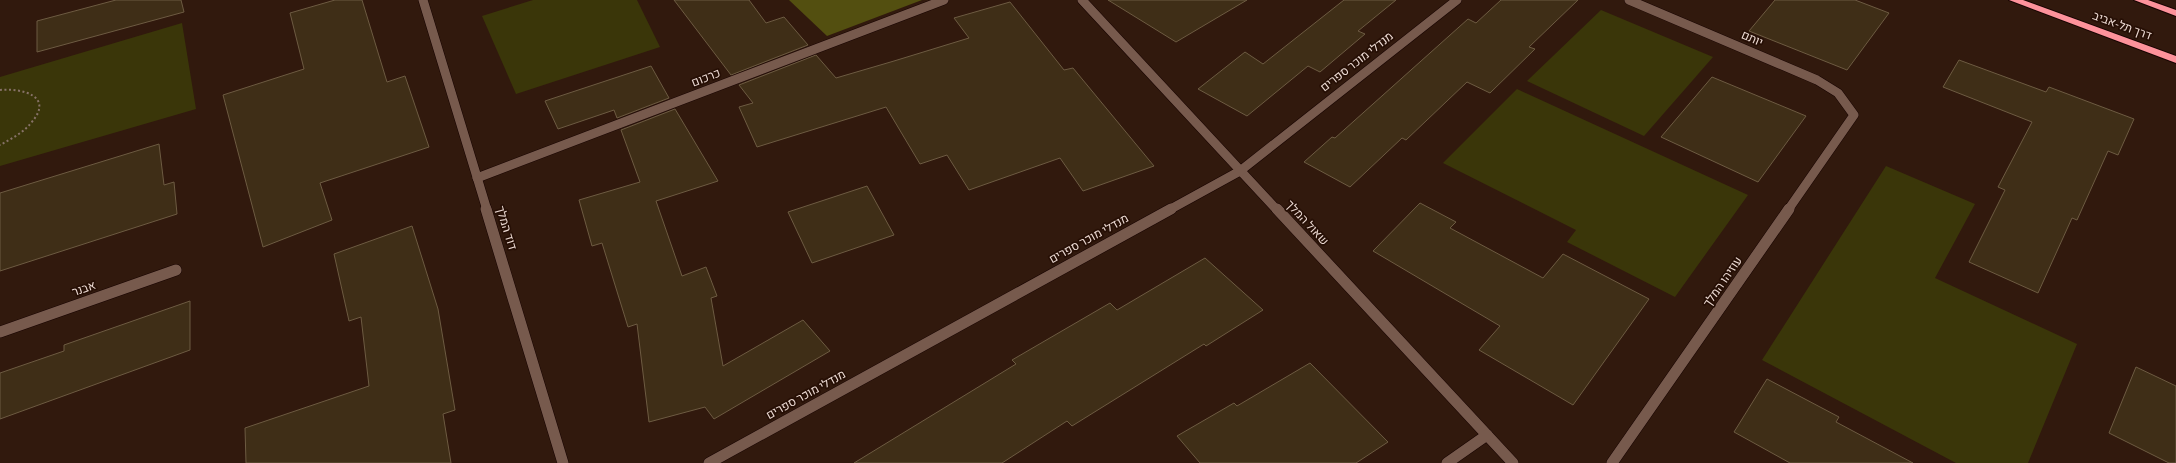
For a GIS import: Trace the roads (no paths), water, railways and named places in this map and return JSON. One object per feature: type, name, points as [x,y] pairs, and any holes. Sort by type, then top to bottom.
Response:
[{"type":"highway","name":"דרך תל-אביב","points":[[2014,0],[2176,60]]},
{"type":"highway","points":[[2139,0],[2176,13]]},
{"type":"street","name":"דוד המלך","points":[[423,0],[563,463]]},
{"type":"street","name":"כרכום","points":[[477,178],[944,0]]},
{"type":"street","name":"שאול המלך","points":[[1082,0],[1513,463]]},
{"type":"street","name":"מנדלי מוכר ספרים","points":[[709,463],[1240,171],[1457,0]]},
{"type":"street","name":"יותם","points":[[1629,0],[1817,80],[1838,93],[1854,115]]},
{"type":"street","name":"עוזיהו המלך","points":[[1612,463],[1854,115]]},
{"type":"street","name":"אבנר","points":[[0,332],[176,270]]},
{"type":"street","points":[[1447,463],[1487,435]]}]
